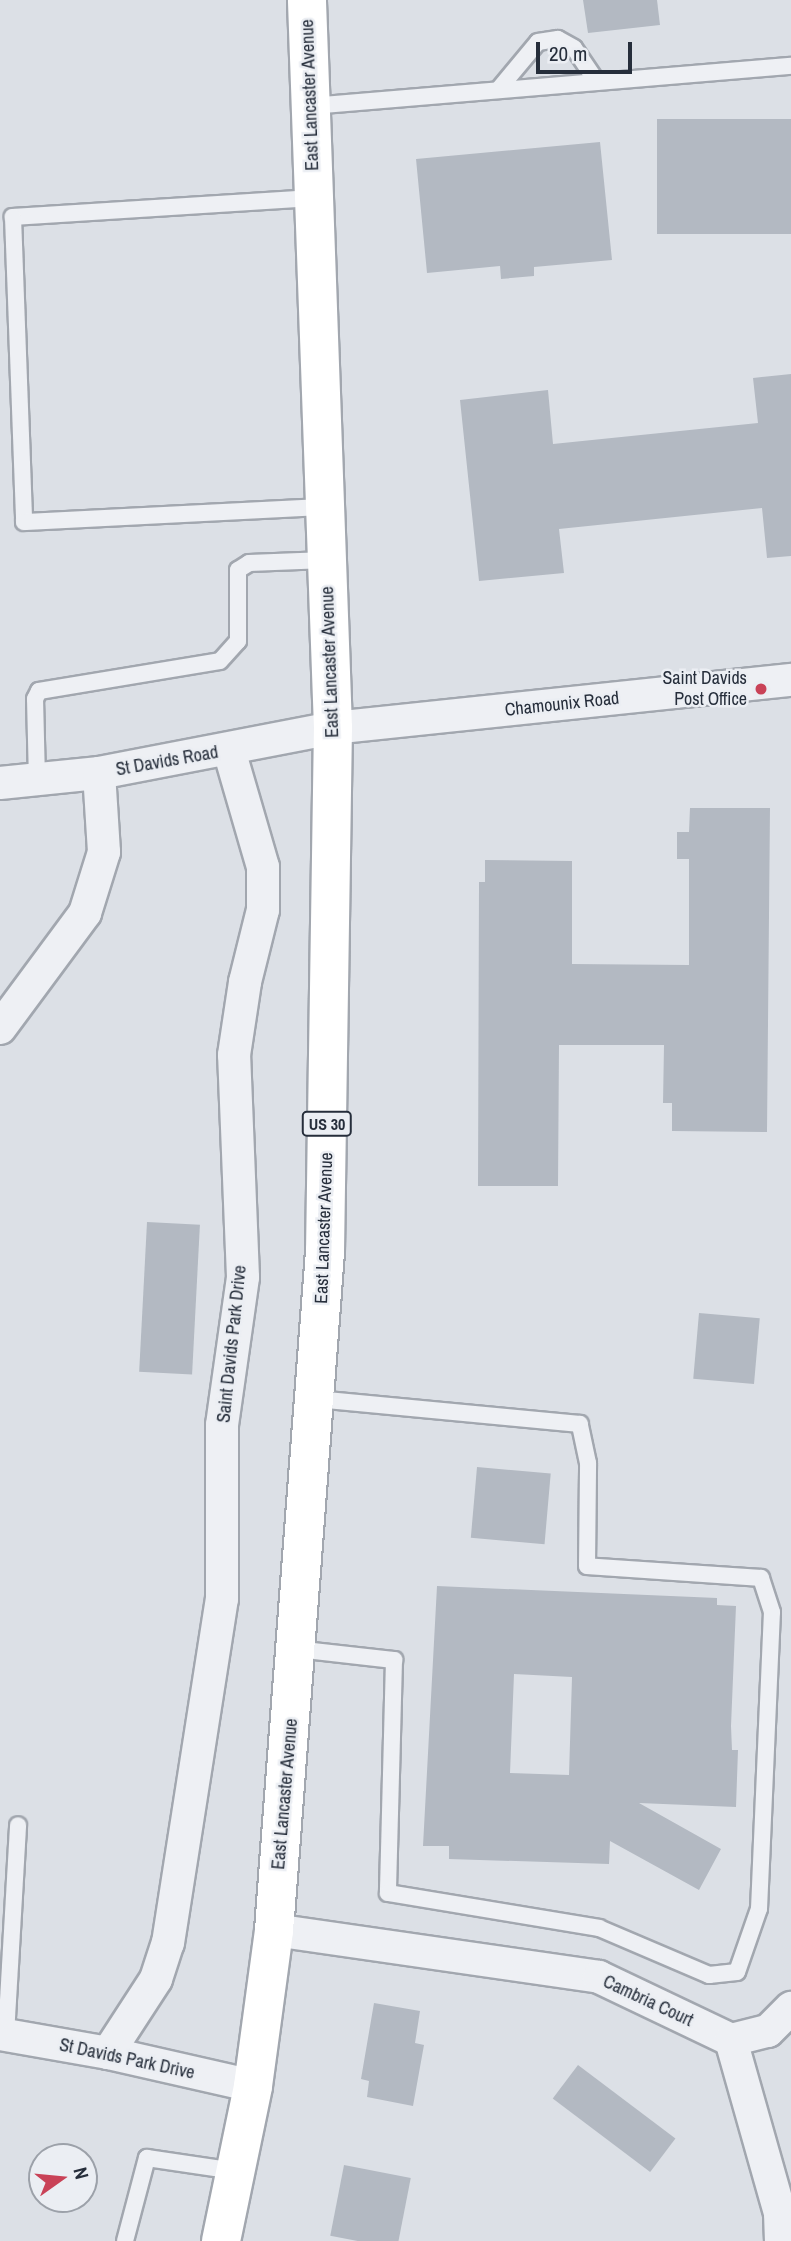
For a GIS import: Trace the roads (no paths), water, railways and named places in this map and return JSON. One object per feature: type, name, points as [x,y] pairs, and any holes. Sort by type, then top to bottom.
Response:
[{"type":"highway","name":"East Lancaster Avenue","points":[[221,2241],[253,2086],[274,1930],[325,1252],[333,728],[307,0]]},
{"type":"street","name":"Chamounix Road","points":[[333,728],[791,680]]},
{"type":"street","name":"St Davids Road","points":[[0,783],[99,774],[333,728]]},
{"type":"street","name":"Saint Davids Park Drive","points":[[108,2053],[156,1979],[168,1943],[222,1599],[222,1425],[243,1277],[234,1055],[245,982],[263,911],[263,867],[229,750]]},
{"type":"street","points":[[0,1028],[85,913],[104,852],[99,774]]},
{"type":"street","name":"Cambria Court","points":[[274,1930],[599,1977],[731,2040]]},
{"type":"street","points":[[781,2241],[780,2213],[731,2040],[768,2031],[791,2008]]},
{"type":"street","name":"St Davids Park Drive","points":[[3,2035],[108,2053],[253,2086]]},
{"type":"lane","points":[[498,90],[538,42],[558,39],[574,48],[597,82]]},
{"type":"lane","points":[[311,106],[791,66]]},
{"type":"lane","points":[[313,198],[13,216],[24,522],[324,507]]},
{"type":"lane","points":[[37,779],[35,699],[39,691],[220,661],[238,641],[238,570],[249,563],[327,560]]},
{"type":"lane","points":[[296,1649],[394,1660],[388,1892],[599,1928],[709,1975],[737,1972],[759,1909],[772,1612],[761,1578],[587,1566],[588,1463],[580,1424],[316,1399]]},
{"type":"lane","points":[[3,2035],[18,1825]]},
{"type":"lane","points":[[125,2241],[147,2158],[237,2171]]},
{"type":"place","name":"Saint Davids Post Office","points":[[761,689]]}]
